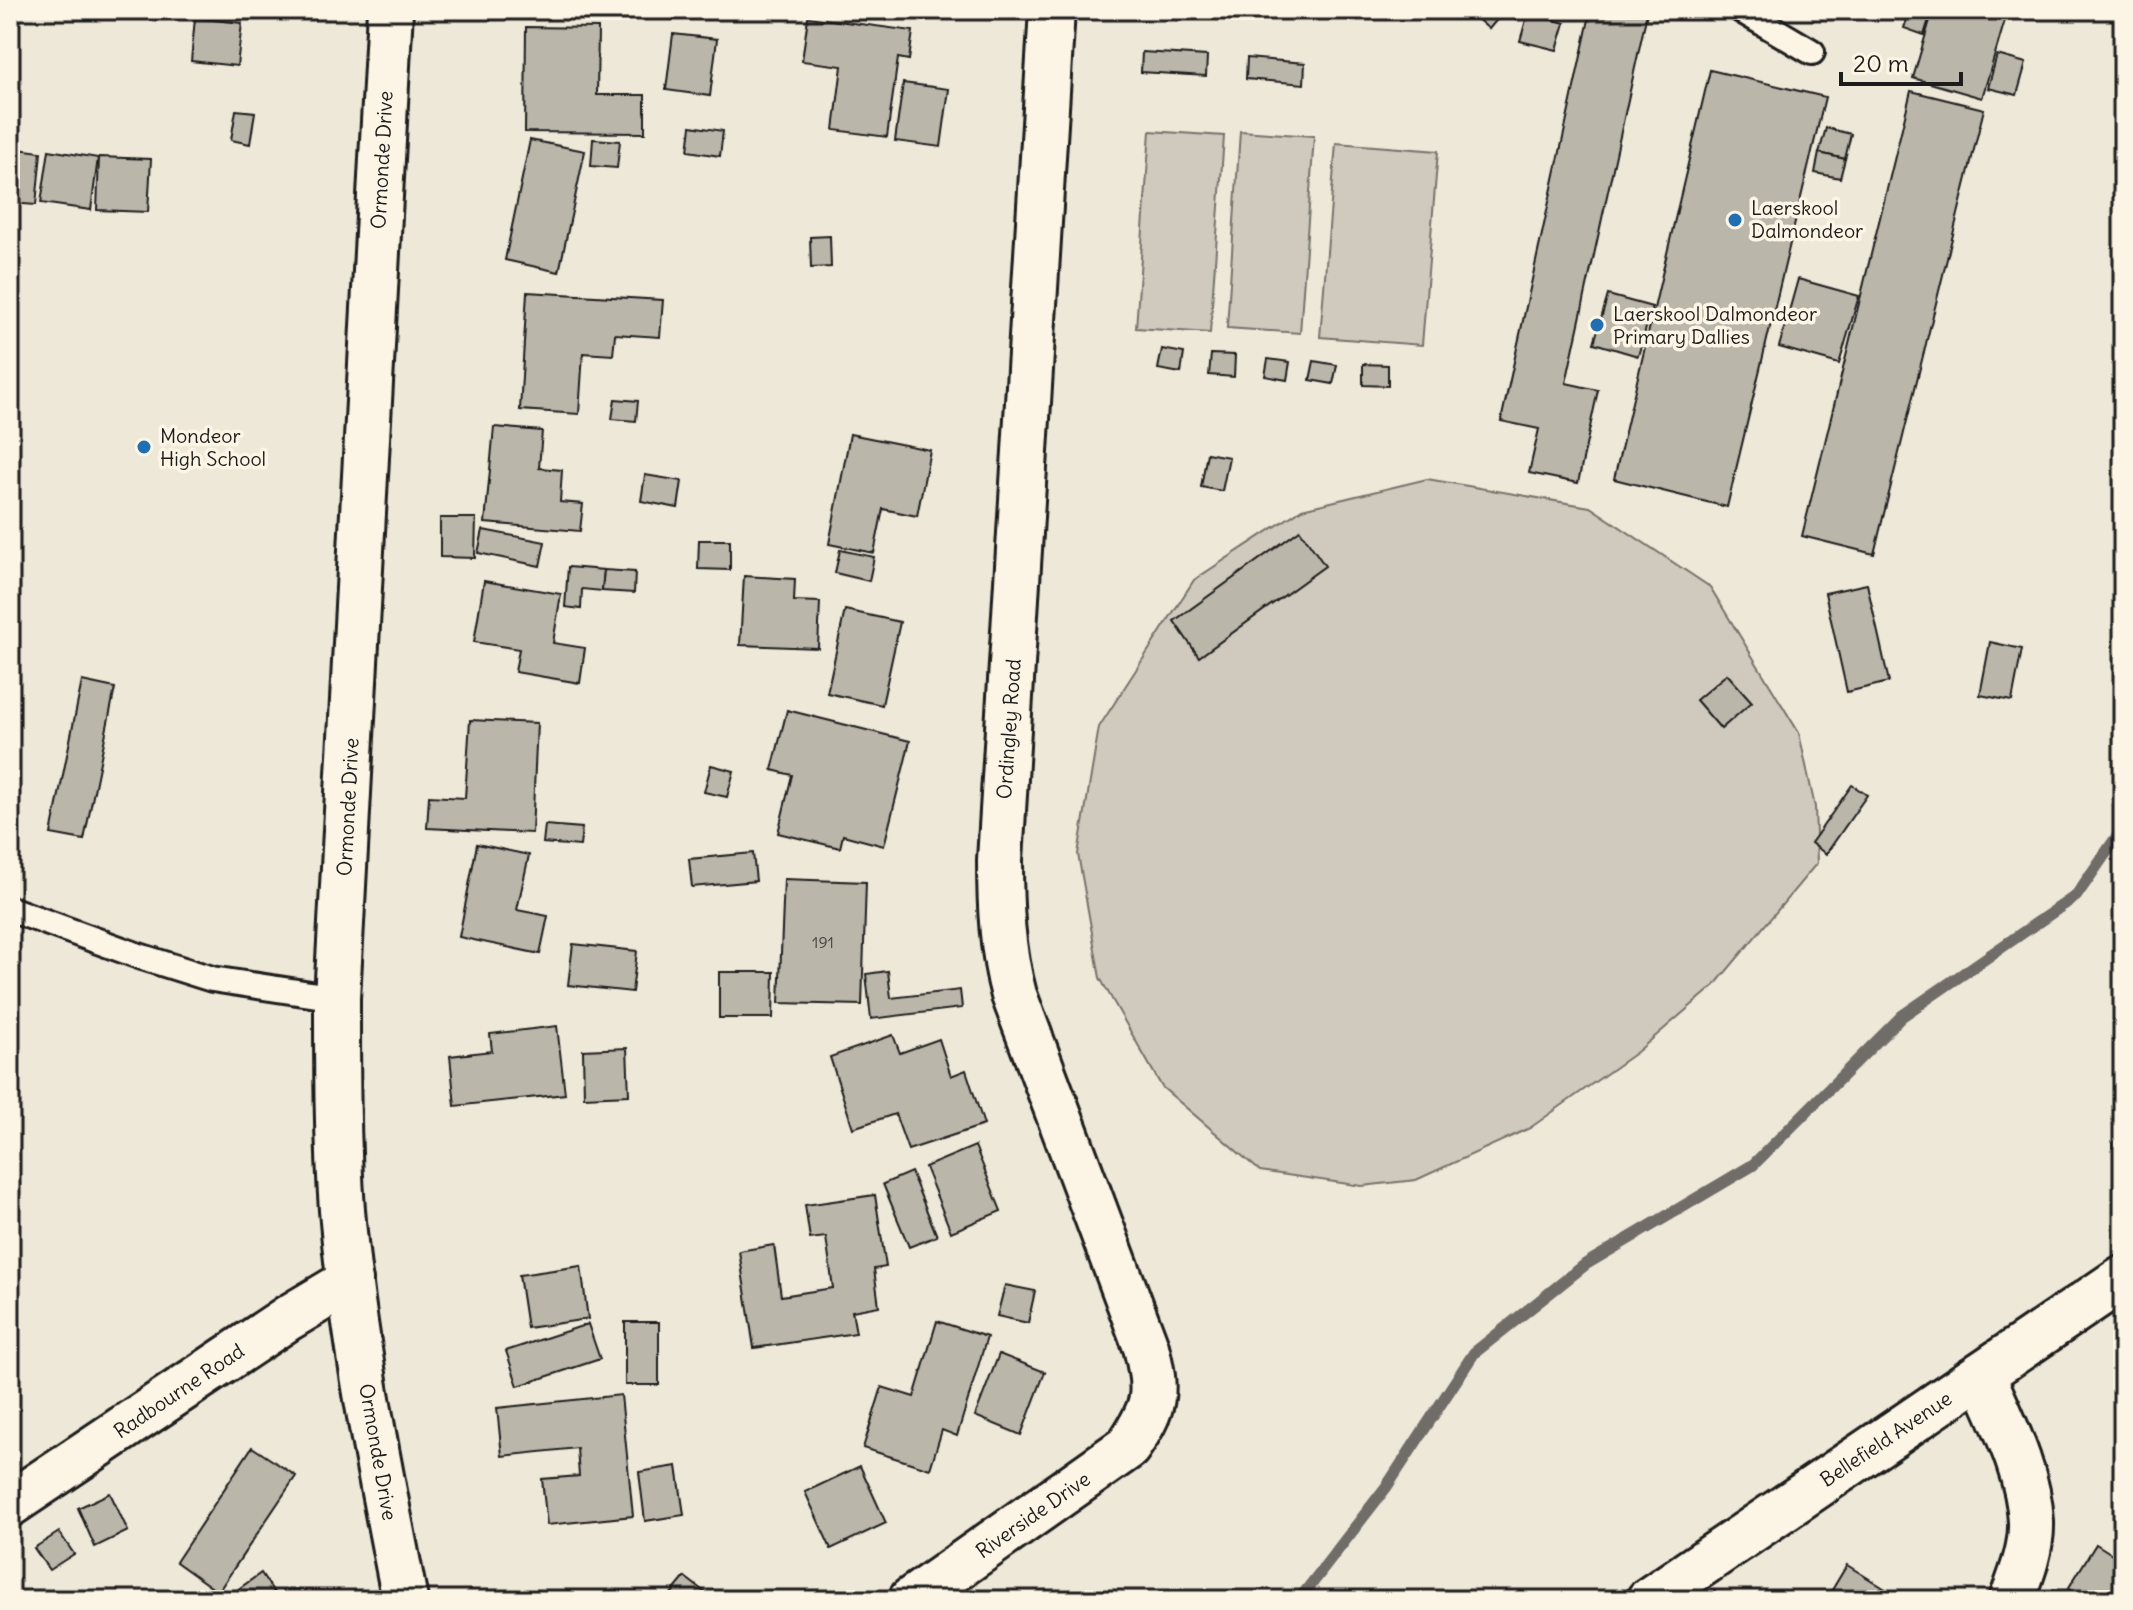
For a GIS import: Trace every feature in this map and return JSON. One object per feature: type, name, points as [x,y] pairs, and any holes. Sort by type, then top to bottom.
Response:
[{"type":"street","name":"Ormonde Drive","points":[[390,10],[337,998],[338,1137],[350,1281],[405,1600]]},
{"type":"street","name":"Ordingley Road","points":[[1052,10],[999,910],[1004,959],[1027,1035],[1146,1347],[1152,1372],[1153,1399],[1146,1421]]},
{"type":"street","name":"Bellefield Avenue","points":[[1649,1600],[2123,1278]]},
{"type":"street","name":"Radbourne Road","points":[[10,1504],[288,1318],[350,1281]]},
{"type":"street","points":[[1982,1374],[2024,1481],[2031,1522],[2026,1560],[2012,1600]]},
{"type":"street","name":"Riverside Drive","points":[[911,1600],[1107,1463],[1128,1447],[1146,1421]]},
{"type":"lane","points":[[1741,10],[1812,52]]},
{"type":"lane","points":[[10,909],[212,979],[337,998]]},
{"type":"shaded area","points":[[1150,131],[1224,136],[1210,333],[1136,328]]},
{"type":"shaded area","points":[[1240,131],[1314,136],[1300,333],[1227,328]]},
{"type":"shaded area","points":[[1336,143],[1438,151],[1422,345],[1320,337]]},
{"type":"shaded area","points":[[1427,479],[1590,507],[1710,587],[1799,733],[1815,807],[1817,863],[1714,986],[1637,1052],[1530,1128],[1416,1180],[1362,1186],[1260,1171],[1162,1087],[1100,978],[1078,854],[1099,727],[1194,580],[1302,509]]},
{"type":"building","points":[[1505,10],[1489,29],[1469,12]]},
{"type":"building","points":[[1591,10],[1636,10],[1647,13],[1566,383],[1598,390],[1578,483],[1529,473],[1539,429],[1501,421]]},
{"type":"building","points":[[1910,10],[1932,10],[1924,35],[1904,28]]},
{"type":"building","points":[[1933,10],[2008,10],[1982,98],[1913,78]]},
{"type":"building","points":[[1528,13],[1565,23],[1557,50],[1520,41]]},
{"type":"building","points":[[808,17],[913,31],[909,60],[898,58],[887,137],[834,130],[842,66],[802,61]]},
{"type":"building","points":[[195,18],[242,23],[237,66],[191,61]]},
{"type":"building","points":[[526,27],[598,28],[597,95],[645,95],[645,133],[525,132]]},
{"type":"building","points":[[673,34],[717,39],[710,96],[666,90]]},
{"type":"building","points":[[1142,52],[1207,56],[1206,76],[1141,72]]},
{"type":"building","points":[[1997,55],[2026,63],[2017,95],[1988,88]]},
{"type":"building","points":[[1247,58],[1305,63],[1304,84],[1246,79]]},
{"type":"building","name":"Laerskool Dalmondeor","points":[[1710,70],[1825,97],[1727,507],[1614,479]]},
{"type":"building","points":[[903,83],[949,89],[941,147],[895,141]]},
{"type":"building","points":[[1911,91],[1984,109],[1874,554],[1802,536]]},
{"type":"building","points":[[236,110],[255,112],[250,144],[231,140]]},
{"type":"building","points":[[691,126],[723,131],[720,156],[688,151]]},
{"type":"building","points":[[1826,128],[1851,134],[1845,159],[1819,153]]},
{"type":"building","points":[[593,139],[620,141],[617,168],[591,166]]},
{"type":"building","points":[[530,140],[585,151],[559,272],[505,260]]},
{"type":"building","points":[[10,148],[41,152],[36,205],[10,203]]},
{"type":"building","points":[[49,150],[98,158],[91,210],[41,203]]},
{"type":"building","points":[[1819,153],[1845,159],[1840,178],[1815,173]]},
{"type":"building","points":[[99,157],[151,159],[148,212],[97,210]]},
{"type":"building","points":[[830,236],[831,267],[811,268],[810,237]]},
{"type":"building","points":[[1798,279],[1859,296],[1839,364],[1779,347]]},
{"type":"building","points":[[527,292],[663,300],[660,337],[615,334],[613,355],[583,353],[579,414],[520,410]]},
{"type":"building","points":[[1608,295],[1652,307],[1638,356],[1594,343]]},
{"type":"building","points":[[1162,349],[1184,353],[1181,373],[1158,369]]},
{"type":"building","points":[[1211,354],[1235,355],[1234,377],[1209,375]]},
{"type":"building","points":[[1268,359],[1290,362],[1287,380],[1265,376]]},
{"type":"building","points":[[1314,361],[1337,365],[1333,384],[1310,380]]},
{"type":"building","points":[[1363,364],[1388,365],[1388,386],[1363,385]]},
{"type":"building","points":[[615,399],[638,401],[636,421],[612,419]]},
{"type":"building","points":[[494,427],[542,431],[539,468],[562,470],[560,502],[583,504],[580,531],[485,523]]},
{"type":"building","points":[[850,434],[930,450],[917,516],[883,509],[874,553],[829,544]]},
{"type":"building","points":[[1207,453],[1229,457],[1222,491],[1201,487]]},
{"type":"building","points":[[645,475],[682,481],[678,508],[641,501]]},
{"type":"building","points":[[440,518],[476,518],[475,558],[440,557]]},
{"type":"building","points":[[483,530],[545,542],[540,566],[478,553]]},
{"type":"building","points":[[1300,530],[1325,566],[1199,657],[1174,621]]},
{"type":"building","points":[[699,540],[730,540],[730,570],[698,569]]},
{"type":"building","points":[[840,550],[874,557],[869,581],[835,573]]},
{"type":"building","points":[[568,567],[604,570],[602,591],[582,589],[581,609],[565,607]]},
{"type":"building","points":[[604,570],[635,572],[634,593],[602,591]]},
{"type":"building","points":[[744,576],[795,579],[794,601],[820,602],[818,648],[740,645]]},
{"type":"building","points":[[484,581],[561,594],[553,643],[585,648],[580,683],[515,672],[519,649],[474,642]]},
{"type":"building","points":[[1867,584],[1889,682],[1847,692],[1825,593]]},
{"type":"building","points":[[845,610],[900,622],[882,705],[827,693]]},
{"type":"building","points":[[1990,642],[2022,649],[2012,701],[1980,695]]},
{"type":"building","points":[[1727,674],[1752,702],[1721,729],[1696,700]]},
{"type":"building","points":[[82,681],[115,688],[84,840],[51,834]]},
{"type":"building","points":[[787,710],[910,741],[884,846],[843,835],[840,848],[778,833],[792,775],[772,770]]},
{"type":"building","points":[[470,720],[537,723],[532,833],[427,828],[429,796],[465,798]]},
{"type":"building","points":[[711,765],[734,771],[727,797],[704,792]]},
{"type":"building","points":[[1852,785],[1867,795],[1826,854],[1811,843]]},
{"type":"building","points":[[545,825],[582,828],[580,846],[543,843]]},
{"type":"building","points":[[477,844],[529,855],[517,910],[548,916],[540,954],[459,937]]},
{"type":"building","points":[[753,853],[756,881],[692,887],[689,859]]},
{"type":"building","points":[[784,879],[866,882],[862,1005],[779,1003]]},
{"type":"building","points":[[573,944],[637,951],[632,992],[568,985]]},
{"type":"building","points":[[888,971],[891,998],[960,990],[962,1008],[871,1019],[866,974]]},
{"type":"building","points":[[719,972],[774,972],[773,1018],[719,1018]]},
{"type":"building","points":[[557,1026],[565,1094],[455,1106],[450,1056],[492,1051],[490,1034]]},
{"type":"building","points":[[893,1035],[900,1053],[939,1039],[951,1076],[966,1070],[984,1125],[908,1150],[895,1114],[853,1128],[830,1057]]},
{"type":"building","points":[[627,1048],[629,1095],[584,1097],[583,1050]]},
{"type":"building","points":[[975,1146],[1001,1211],[951,1232],[925,1167]]},
{"type":"building","points":[[911,1172],[937,1236],[909,1247],[883,1184]]},
{"type":"building","points":[[875,1195],[886,1267],[874,1269],[879,1306],[852,1311],[856,1333],[754,1348],[739,1251],[774,1245],[781,1296],[833,1288],[826,1237],[810,1239],[805,1205]]},
{"type":"building","points":[[581,1266],[588,1319],[527,1328],[519,1275]]},
{"type":"building","points":[[1005,1285],[1035,1291],[1028,1323],[997,1316]]},
{"type":"building","points":[[937,1321],[987,1337],[957,1436],[942,1430],[930,1469],[863,1448],[882,1387],[914,1397]]},
{"type":"building","points":[[625,1322],[659,1322],[659,1385],[625,1385]]},
{"type":"building","points":[[588,1324],[600,1359],[518,1386],[506,1351]]},
{"type":"building","points":[[999,1354],[1045,1372],[1021,1435],[975,1416]]},
{"type":"building","points":[[621,1395],[633,1516],[547,1525],[542,1479],[579,1476],[577,1448],[502,1456],[497,1408]]},
{"type":"building","points":[[252,1447],[296,1476],[218,1592],[176,1562]]},
{"type":"building","points":[[677,1466],[684,1515],[645,1521],[639,1472]]},
{"type":"building","points":[[860,1466],[886,1523],[831,1549],[805,1492]]},
{"type":"building","points":[[110,1493],[128,1531],[95,1547],[78,1508]]},
{"type":"building","points":[[59,1532],[74,1554],[49,1570],[34,1548]]},
{"type":"building","points":[[2096,1544],[2123,1561],[2123,1575],[2108,1600],[2086,1600],[2068,1589]]},
{"type":"building","points":[[1847,1565],[1895,1595],[1892,1600],[1826,1600]]},
{"type":"building","points":[[261,1573],[279,1600],[233,1600],[230,1595]]},
{"type":"building","points":[[685,1577],[715,1600],[666,1600]]},
{"type":"waterway","points":[[1299,1600],[1387,1486],[1474,1353],[1586,1264],[1753,1165],[1902,1016],[2076,896],[2123,828]]},
{"type":"place","name":"Laerskool Dalmondeor","points":[[1735,220]]},
{"type":"place","name":"Laerskool Dalmondeor Primary Dallies","points":[[1597,325]]},
{"type":"place","name":"Mondeor High School","points":[[144,447]]}]
